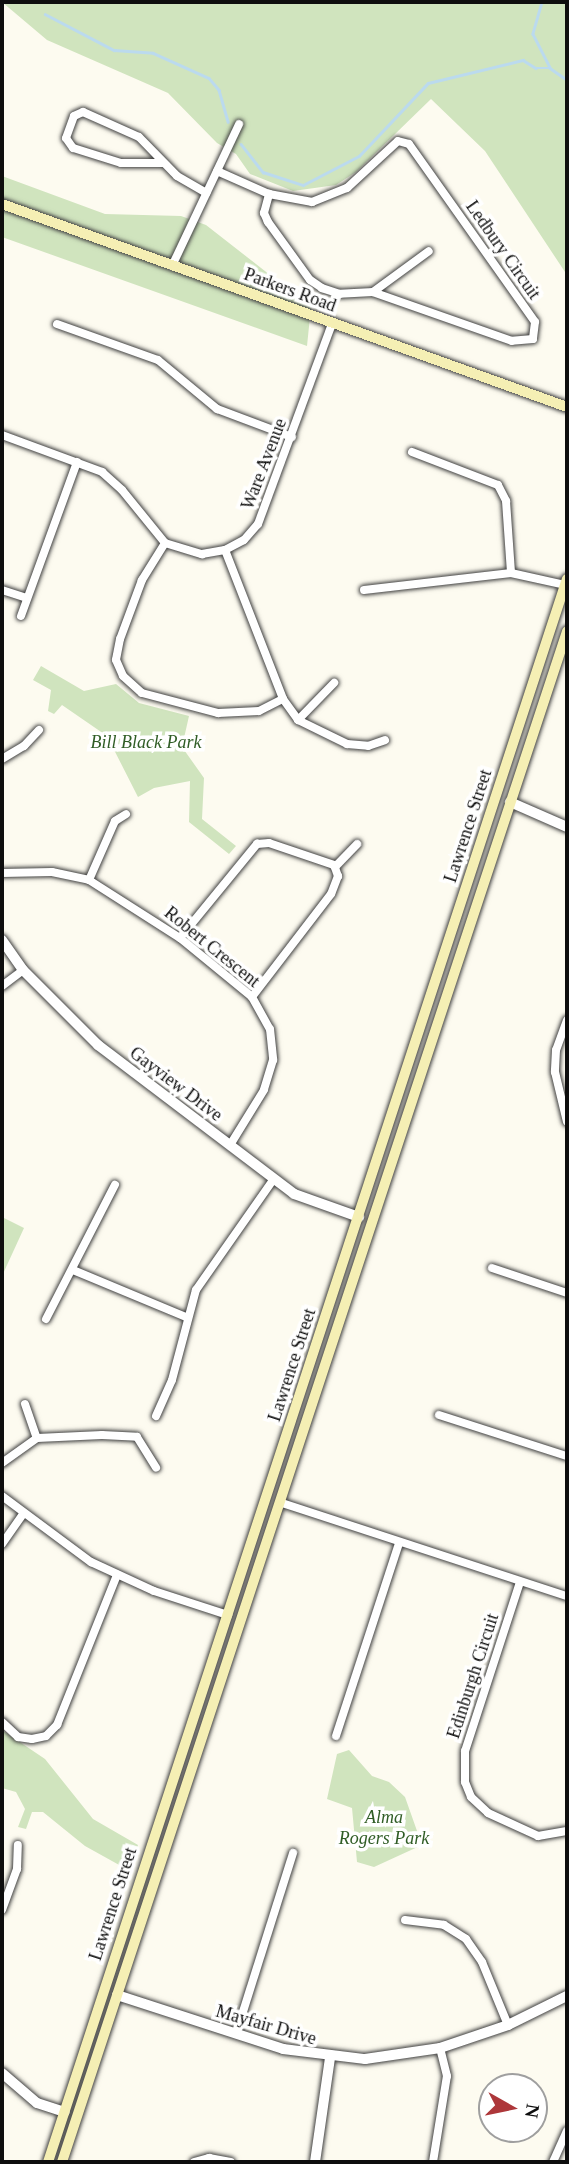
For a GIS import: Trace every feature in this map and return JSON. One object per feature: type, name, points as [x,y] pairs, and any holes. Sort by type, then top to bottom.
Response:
[{"type":"main road","name":"Parkers Road","points":[[2,204],[567,407]]},
{"type":"main road","name":"Lawrence Street","points":[[48,2162],[566,583]]},
{"type":"main road","name":"Lawrence Street","points":[[62,2162],[282,1503],[567,631]]},
{"type":"main road","points":[[496,797],[510,802]]},
{"type":"main road","points":[[359,1217],[373,1221]]},
{"type":"main road","points":[[267,1498],[282,1503]]},
{"type":"main road","points":[[228,1615],[241,1620]]},
{"type":"main road","points":[[104,1991],[117,1995]]},
{"type":"main road","points":[[65,2112],[77,2115]]},
{"type":"street","points":[[163,163],[121,163],[73,148],[66,138],[74,116],[83,112],[132,133],[163,163],[206,193]]},
{"type":"street","points":[[172,266],[239,124]]},
{"type":"street","name":"Ledbury Circuit","points":[[217,171],[269,194],[303,202],[323,200],[355,182],[398,141],[409,144],[535,322],[536,332],[529,341],[512,341],[373,292],[340,294],[310,280],[266,218],[269,194]]},
{"type":"street","points":[[373,292],[429,251]]},
{"type":"street","points":[[57,324],[158,360],[217,409],[292,437]]},
{"type":"street","name":"Ware Avenue","points":[[225,550],[244,540],[258,524],[332,324]]},
{"type":"street","points":[[2,435],[77,462],[113,481],[166,543],[202,554],[225,550],[283,699],[298,720],[347,744],[368,746],[385,740]]},
{"type":"street","points":[[412,452],[498,485],[506,501],[511,573]]},
{"type":"street","points":[[21,617],[77,462]]},
{"type":"street","points":[[166,543],[142,580],[120,639],[117,660],[123,676],[142,693],[218,713],[239,715],[283,699]]},
{"type":"street","points":[[364,590],[511,573],[566,583]]},
{"type":"street","points":[[2,590],[27,598]]},
{"type":"street","points":[[298,720],[334,682]]},
{"type":"street","points":[[2,759],[39,730]]},
{"type":"street","points":[[510,802],[567,827]]},
{"type":"street","points":[[89,880],[115,821],[126,814]]},
{"type":"street","points":[[180,938],[257,844],[269,843],[335,867]]},
{"type":"street","points":[[252,997],[331,894],[335,867],[357,844]]},
{"type":"street","name":"Robert Crescent","points":[[2,873],[52,872],[89,880],[180,938],[252,997],[270,1029],[273,1060],[264,1090],[230,1145]]},
{"type":"street","name":"Gayview Drive","points":[[2,940],[23,970],[98,1045],[294,1194],[359,1217]]},
{"type":"street","points":[[2,986],[23,970]]},
{"type":"street","points":[[567,1020],[556,1050],[555,1072],[567,1122]]},
{"type":"street","points":[[156,1416],[172,1380],[186,1317],[206,1273],[273,1180]]},
{"type":"street","points":[[46,1319],[115,1185]]},
{"type":"street","points":[[492,1268],[567,1293]]},
{"type":"street","points":[[73,1270],[186,1317]]},
{"type":"street","points":[[25,1404],[37,1438]]},
{"type":"street","points":[[439,1415],[567,1456]]},
{"type":"street","points":[[2,1463],[37,1438],[66,1434],[136,1437],[156,1468]]},
{"type":"street","points":[[2,1496],[23,1514],[117,1575],[228,1615]]},
{"type":"street","points":[[282,1503],[567,1596]]},
{"type":"street","points":[[2,1544],[23,1514]]},
{"type":"street","points":[[336,1736],[399,1543]]},
{"type":"street","points":[[2,1722],[18,1737],[32,1739],[46,1736],[57,1725],[117,1575]]},
{"type":"street","name":"Edinburgh Circuit","points":[[520,1582],[465,1751],[465,1782],[471,1797],[488,1813],[538,1836],[567,1831]]},
{"type":"street","points":[[2,1910],[17,1869],[18,1845]]},
{"type":"street","points":[[236,2034],[293,1853]]},
{"type":"street","points":[[405,1920],[443,1925],[466,1939],[482,1962],[508,2025]]},
{"type":"street","name":"Mayfair Drive","points":[[117,1995],[236,2034],[330,2058],[376,2058],[440,2048],[508,2025],[567,1996]]},
{"type":"street","points":[[433,2162],[447,2076],[440,2048]]},
{"type":"street","points":[[315,2162],[330,2058]]},
{"type":"street","points":[[2,2073],[37,2103],[65,2112]]},
{"type":"street","points":[[553,2162],[567,2131]]},
{"type":"street","points":[[194,2162],[209,2158],[231,2162]]},
{"type":"green space","points":[[2,2],[567,2],[567,275],[485,151],[431,99],[356,172],[336,185],[293,191],[250,174],[236,154],[217,143],[168,93],[47,40]]},
{"type":"green space","points":[[2,176],[105,214],[181,216],[206,225],[311,307],[307,346],[2,237]]},
{"type":"green space","name":"Bill Black Park","points":[[41,666],[84,691],[116,684],[139,703],[189,716],[182,747],[204,778],[202,819],[236,846],[229,854],[189,822],[190,781],[154,788],[138,797],[107,736],[62,705],[54,714],[48,711],[51,690],[33,680]]},
{"type":"green space","points":[[2,1217],[24,1228],[2,1276]]},
{"type":"green space","points":[[2,1730],[45,1759],[93,1819],[138,1845],[130,1871],[85,1846],[43,1812],[32,1812],[26,1829],[18,1827],[25,1809],[16,1792],[2,1788]]},
{"type":"green space","name":"Alma Rogers Park","points":[[349,1750],[372,1776],[389,1782],[405,1797],[422,1845],[374,1867],[357,1862],[352,1808],[327,1799],[337,1754]]},
{"type":"waterway","points":[[542,2],[533,34],[550,68],[567,80]]},
{"type":"waterway","points":[[45,14],[114,50],[153,53],[209,78],[219,90],[228,122]]},
{"type":"waterway","points":[[241,144],[263,172],[303,185],[359,156],[428,83],[523,60],[536,68],[550,68]]}]
